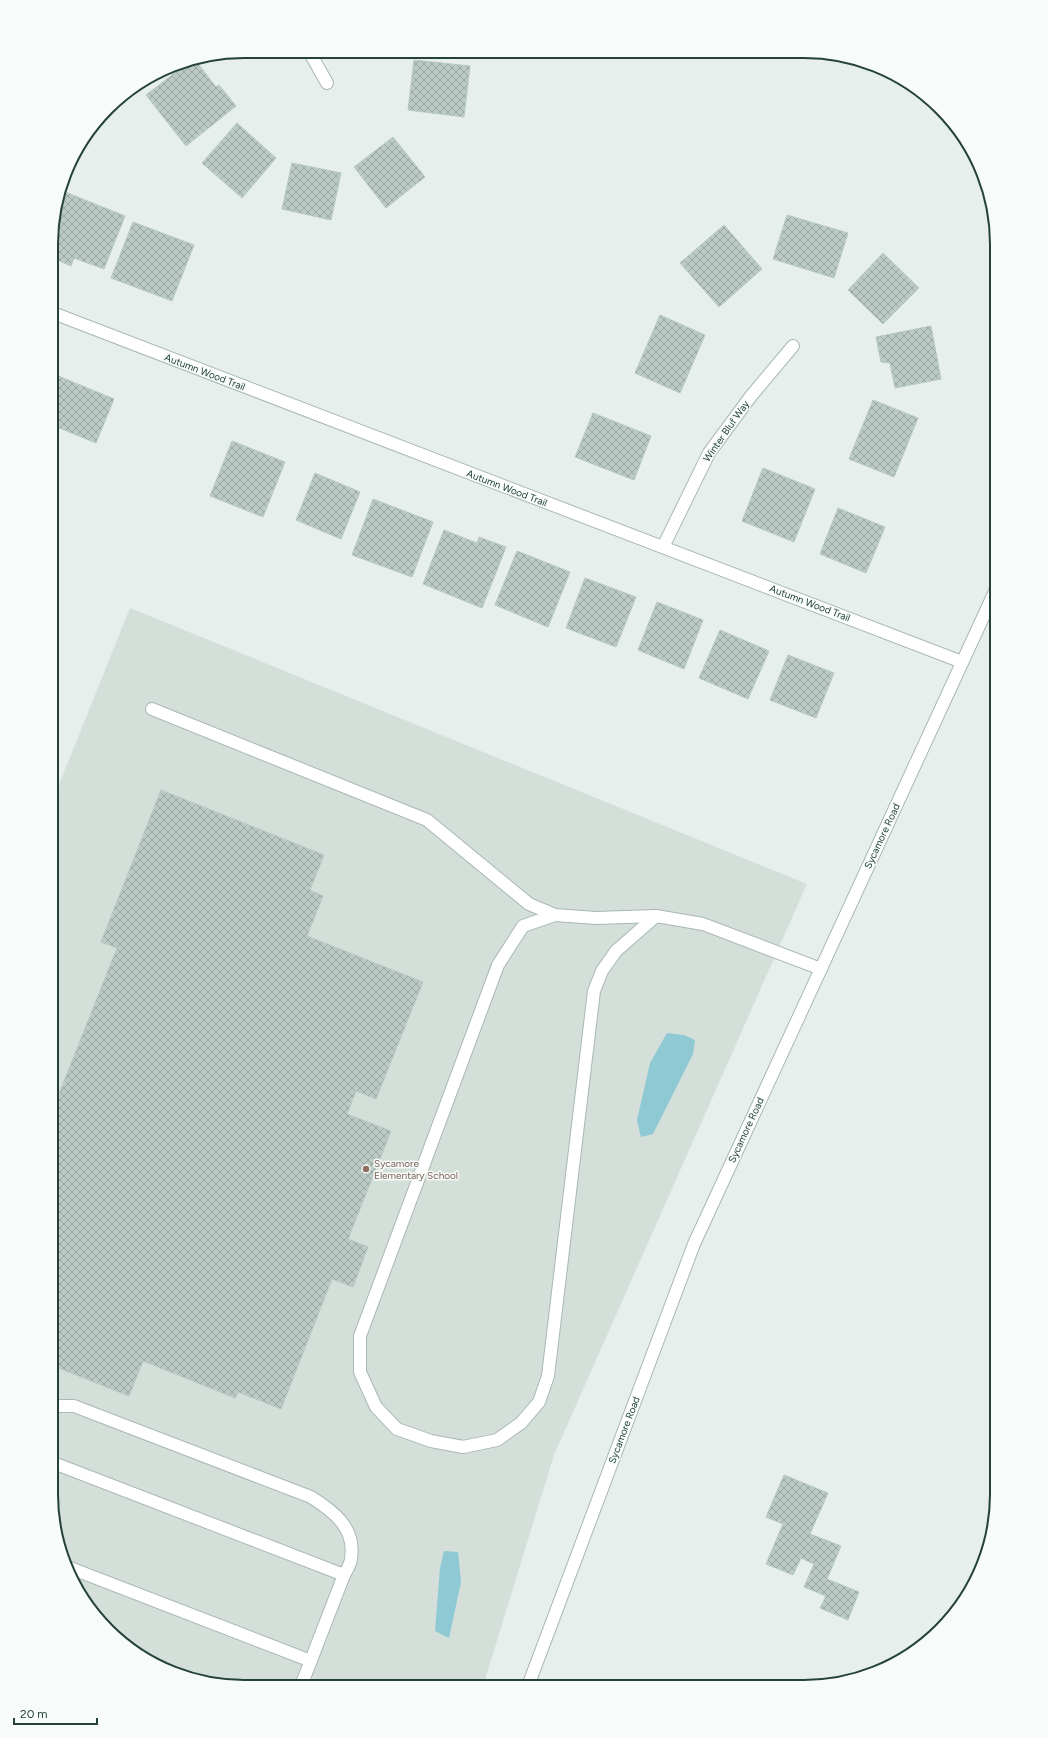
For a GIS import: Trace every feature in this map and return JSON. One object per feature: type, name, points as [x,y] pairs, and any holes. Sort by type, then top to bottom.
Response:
[{"type":"street","points":[[313,58],[327,83]]},
{"type":"street","name":"Autumn Wood Trail","points":[[58,315],[962,662]]},
{"type":"street","name":"Winter Bluf Way","points":[[662,547],[708,453],[751,396],[793,346]]},
{"type":"street","name":"Sycamore Road","points":[[530,1680],[694,1244],[990,602]]},
{"type":"street","points":[[152,709],[427,820],[529,904],[555,914],[596,918],[656,916],[703,924],[821,969]]},
{"type":"street","points":[[555,914],[523,926],[498,966],[360,1336],[360,1372],[376,1407],[397,1429],[431,1441],[463,1447],[497,1440],[521,1423],[539,1402],[548,1376],[594,991],[602,971],[616,951],[656,916]]},
{"type":"street","points":[[58,1406],[74,1406],[312,1497],[330,1509],[344,1523],[351,1540],[352,1558],[304,1680]]},
{"type":"street","points":[[58,1465],[344,1575]]},
{"type":"street","points":[[74,1570],[311,1662]]},
{"type":"shaded area","name":"Sycamore Elementary School","points":[[130,608],[807,884],[554,1455],[485,1680],[232,1680],[196,1674],[162,1661],[141,1649],[121,1634],[104,1617],[89,1597],[77,1576],[64,1542],[58,1506],[58,787]]},
{"type":"water","points":[[667,1033],[684,1035],[695,1040],[693,1054],[653,1134],[641,1137],[637,1120],[650,1063]]},
{"type":"water","points":[[444,1551],[458,1552],[461,1582],[449,1638],[435,1631],[440,1568]]},
{"type":"building","points":[[414,60],[470,66],[464,117],[408,110]]},
{"type":"building","points":[[198,64],[216,87],[219,85],[236,106],[186,146],[146,95],[179,70]]},
{"type":"building","points":[[237,123],[276,158],[242,198],[202,163]]},
{"type":"building","points":[[393,137],[425,177],[386,208],[354,167]]},
{"type":"building","points":[[292,163],[341,173],[331,220],[282,209]]},
{"type":"building","points":[[65,192],[125,216],[104,269],[74,258],[71,266],[58,260],[58,232]]},
{"type":"building","points":[[787,215],[848,233],[834,278],[773,259]]},
{"type":"building","points":[[133,222],[194,245],[172,301],[111,278]]},
{"type":"building","points":[[724,225],[762,269],[719,307],[680,263]]},
{"type":"building","points":[[883,253],[919,288],[883,324],[848,290]]},
{"type":"building","points":[[660,315],[705,335],[680,393],[635,373]]},
{"type":"building","points":[[931,326],[941,379],[895,388],[890,363],[881,362],[876,337]]},
{"type":"building","points":[[58,376],[114,399],[96,443],[58,427]]},
{"type":"building","points":[[873,400],[918,418],[894,477],[849,459]]},
{"type":"building","points":[[593,413],[651,436],[634,480],[575,457]]},
{"type":"building","points":[[232,441],[285,462],[263,517],[210,496]]},
{"type":"building","points":[[763,468],[815,489],[794,542],[742,521]]},
{"type":"building","points":[[315,473],[360,492],[341,539],[296,520]]},
{"type":"building","points":[[373,499],[433,522],[412,577],[352,555]]},
{"type":"building","points":[[838,508],[885,527],[866,573],[820,554]]},
{"type":"building","points":[[444,530],[477,543],[479,537],[506,547],[482,608],[423,584]]},
{"type":"building","points":[[517,551],[570,572],[548,627],[495,605]]},
{"type":"building","points":[[585,578],[636,597],[616,647],[566,628]]},
{"type":"building","points":[[657,602],[703,620],[684,669],[638,650]]},
{"type":"building","points":[[720,630],[769,651],[748,699],[699,678]]},
{"type":"building","points":[[788,655],[834,673],[816,718],[770,700]]},
{"type":"building","points":[[161,790],[324,855],[310,890],[323,896],[307,936],[423,982],[376,1099],[356,1091],[347,1114],[391,1131],[348,1239],[368,1247],[353,1287],[332,1279],[281,1409],[238,1392],[235,1398],[143,1361],[129,1396],[58,1368],[58,1096],[117,948],[101,942]]},
{"type":"building","points":[[784,1475],[828,1493],[810,1534],[841,1546],[827,1579],[859,1592],[848,1620],[820,1608],[826,1596],[804,1587],[814,1564],[801,1558],[793,1575],[766,1564],[783,1524],[766,1517]]},
{"type":"place","name":"Sycamore Elementary School","points":[[366,1169]]}]
